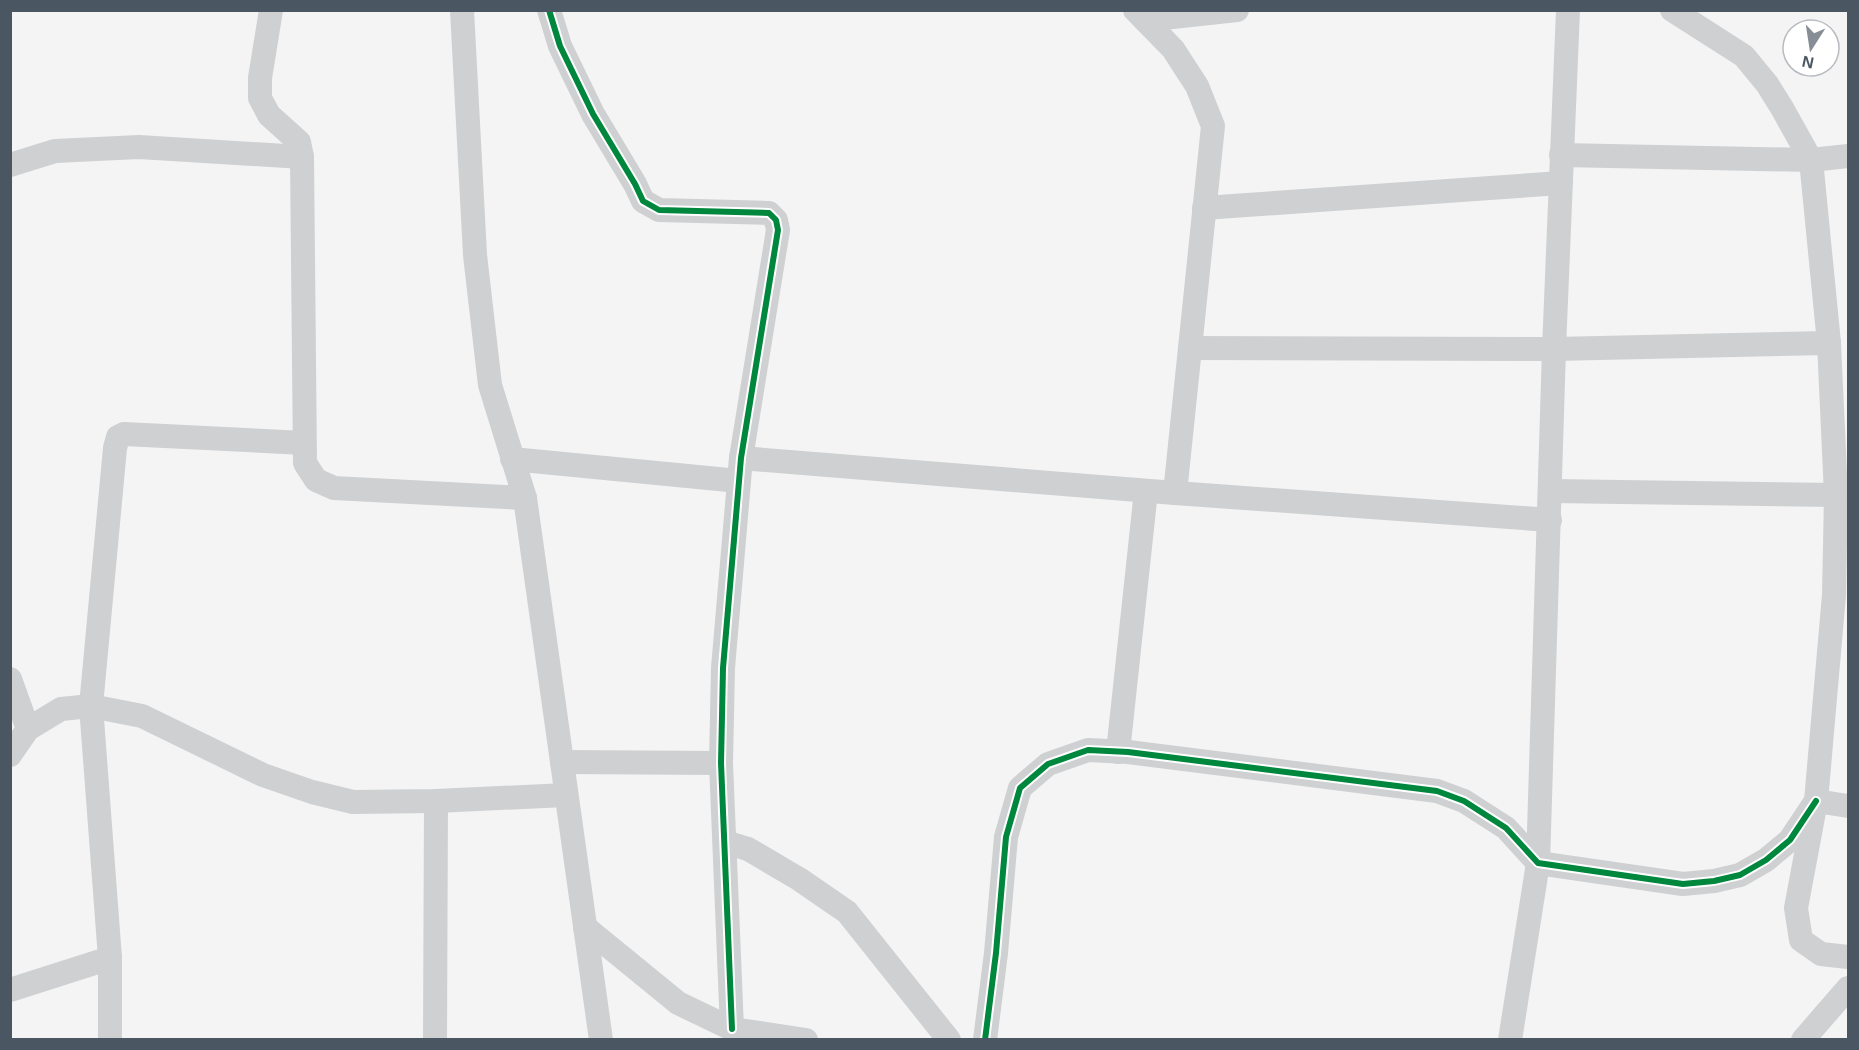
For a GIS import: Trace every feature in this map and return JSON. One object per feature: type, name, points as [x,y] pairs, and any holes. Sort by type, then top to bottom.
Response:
[{"type":"street","points":[[271,10],[260,78],[260,98],[269,115],[299,142],[302,157],[305,463],[316,480],[334,488],[525,498]]},
{"type":"street","points":[[462,10],[475,255],[490,385],[525,498],[601,1040]]},
{"type":"street","points":[[549,10],[560,46],[593,114],[643,201],[659,210],[769,213],[776,220],[778,230],[741,458],[723,669],[721,763],[732,1029]]},
{"type":"street","points":[[1140,15],[1237,10]]},
{"type":"street","points":[[1510,1040],[1538,863],[1554,349],[1568,10]]},
{"type":"street","points":[[1672,10],[1744,57],[1777,100],[1811,160],[1829,344],[1841,596],[1816,801],[1796,908],[1801,940],[1821,954],[1848,957]]},
{"type":"street","points":[[1140,15],[1173,49],[1197,86],[1213,126],[1175,493]]},
{"type":"street","points":[[10,165],[55,151],[139,147],[302,157]]},
{"type":"street","points":[[1561,155],[1811,160],[1848,156]]},
{"type":"street","points":[[1204,208],[1561,183]]},
{"type":"street","points":[[1190,348],[1554,349],[1829,344]]},
{"type":"street","points":[[110,1040],[110,958],[91,706],[115,448],[118,437],[124,434],[304,443]]},
{"type":"street","points":[[741,458],[1146,491],[1550,520]]},
{"type":"street","points":[[512,459],[740,481]]},
{"type":"street","points":[[1118,752],[1146,491]]},
{"type":"street","points":[[1551,491],[1836,495]]},
{"type":"street","points":[[10,679],[28,729]]},
{"type":"street","points":[[10,755],[28,729],[61,709],[91,706],[142,716],[262,775],[312,792],[353,802],[566,795]]},
{"type":"street","points":[[985,1040],[996,953],[1006,837],[1020,788],[1048,764],[1088,750],[1437,791],[1464,801],[1506,828],[1538,863],[1683,884],[1714,881],[1740,874],[1766,860],[1790,840],[1816,801]]},
{"type":"street","points":[[562,762],[721,763]]},
{"type":"street","points":[[435,1040],[436,801]]},
{"type":"street","points":[[1816,801],[1848,806]]},
{"type":"street","points":[[725,842],[748,849],[800,879],[847,912],[949,1040]]},
{"type":"street","points":[[585,927],[678,1003],[732,1029],[806,1040]]},
{"type":"street","points":[[10,990],[110,958]]},
{"type":"street","points":[[1803,1040],[1848,988]]},
{"type":"cycle path","points":[[549,10],[560,46],[593,114],[643,201],[659,210],[769,213],[776,220],[778,230],[741,458],[723,668],[721,763],[732,1029]]},
{"type":"cycle path","points":[[985,1040],[996,953],[1006,837],[1020,788],[1048,764],[1088,750],[1128,752],[1437,791],[1464,801],[1506,828],[1538,863],[1683,884],[1714,881],[1740,875],[1766,860],[1790,840],[1816,801]]}]
